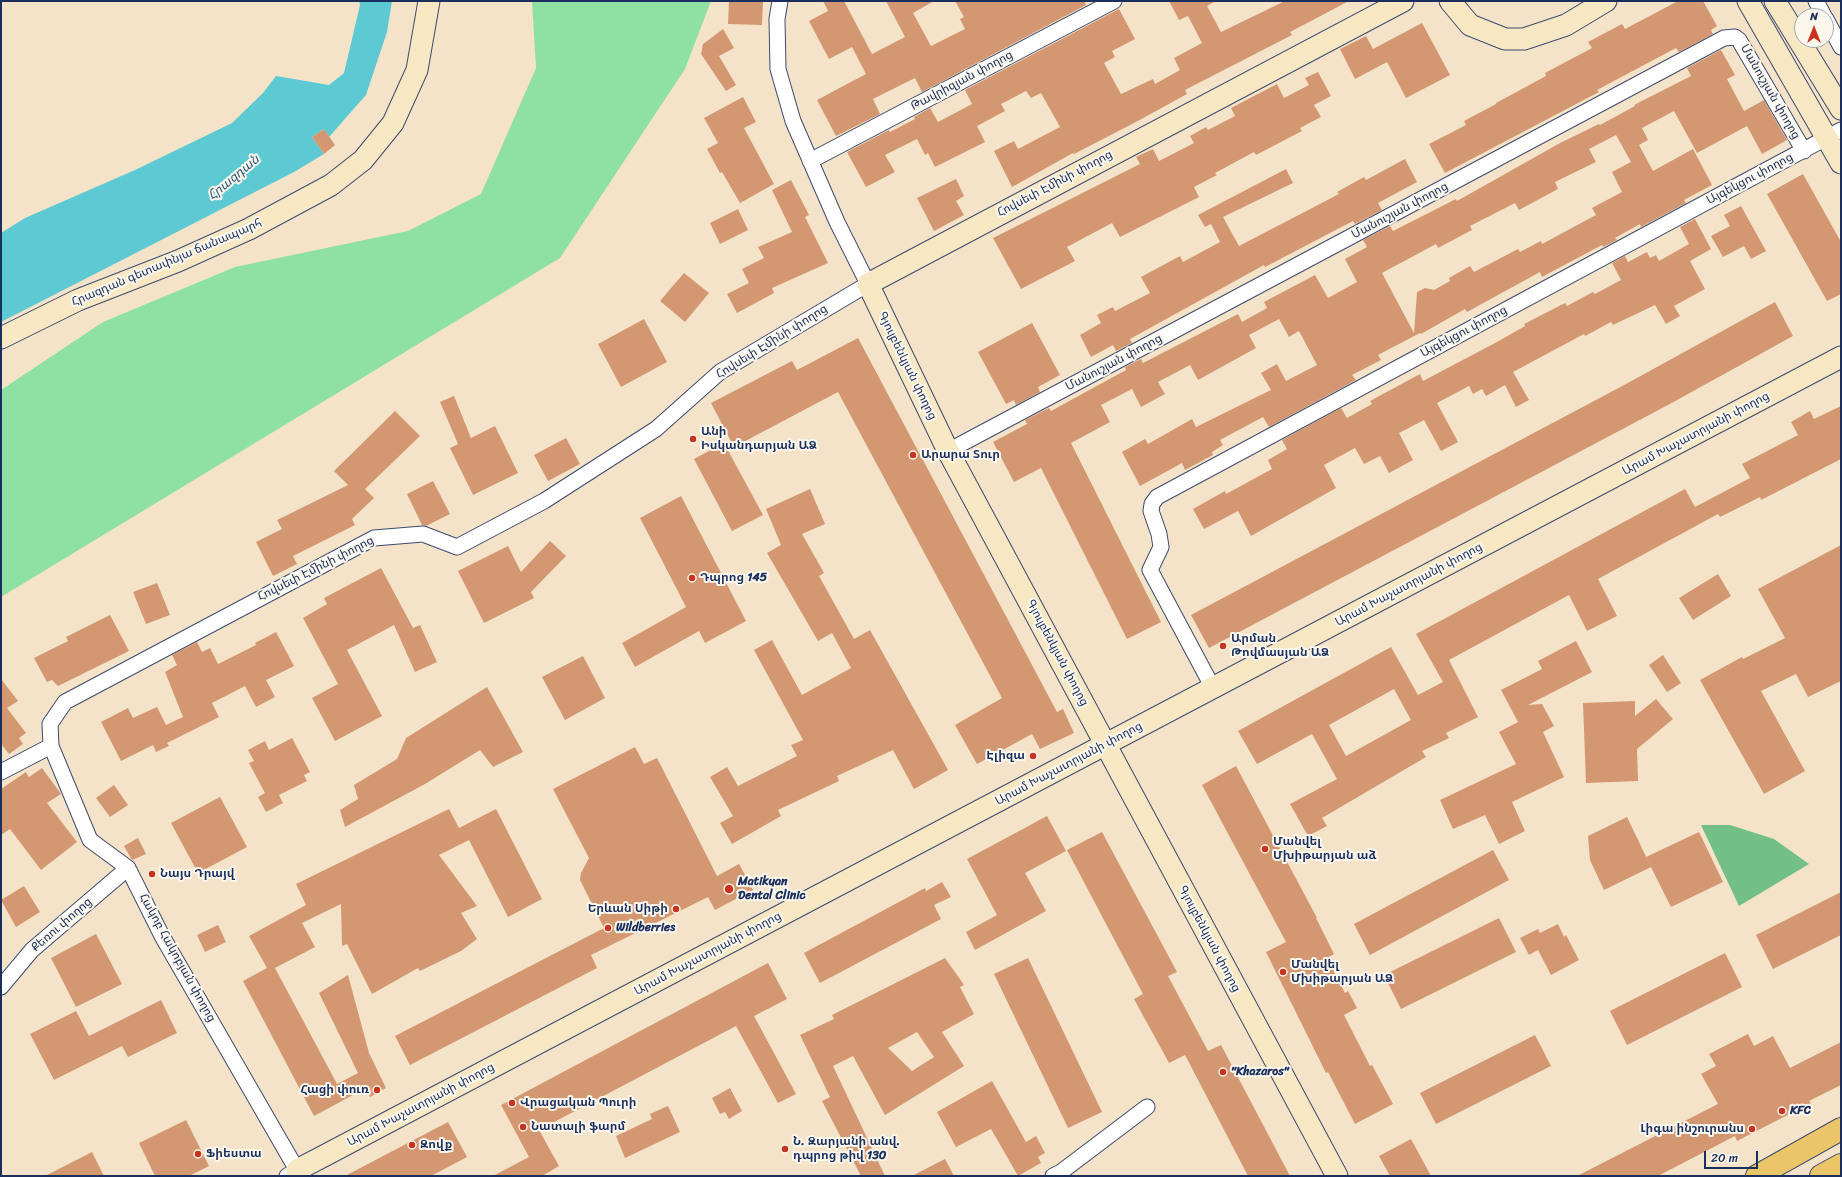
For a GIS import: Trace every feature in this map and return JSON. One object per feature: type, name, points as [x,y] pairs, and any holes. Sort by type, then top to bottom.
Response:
[{"type":"main road","points":[[1757,1176],[1841,1129]]},
{"type":"main road","points":[[1821,1176],[1841,1166]]},
{"type":"street","name":"Հրազդան գետափնյա ճանապարհ","points":[[1,338],[78,300],[178,261],[249,230],[331,186],[363,160],[392,123],[417,70],[429,1]]},
{"type":"street","name":"Գյուլբենկյան փողոց","points":[[780,1],[777,19],[778,69],[793,121],[810,161],[868,284],[948,451],[1024,590],[1105,745],[1337,1176]]},
{"type":"street","name":"Թավրիզյան փողոց","points":[[810,161],[1114,1]]},
{"type":"street","name":"Հովսեփ Էմինի փողոց","points":[[51,746],[50,724],[65,702],[374,538],[424,534],[457,547],[550,497],[656,429],[720,372],[868,284],[1402,1]]},
{"type":"street","points":[[1450,1],[1470,25],[1506,39],[1524,39],[1566,25],[1606,1]]},
{"type":"street","points":[[1748,1],[1834,134],[1841,163]]},
{"type":"street","points":[[1776,1],[1841,109]]},
{"type":"street","points":[[1834,34],[1841,47]]},
{"type":"street","name":"Մանուշյան փողոց","points":[[948,451],[1724,38],[1735,37],[1739,40],[1804,150]]},
{"type":"street","name":"Այգեկցու փողոց","points":[[1213,688],[1150,570],[1161,547],[1159,534],[1151,512],[1152,504],[1157,497],[1834,134]]},
{"type":"street","name":"Արամ Խաչատրյանի փողոց","points":[[295,1174],[1841,357]]},
{"type":"street","points":[[1,772],[51,746]]},
{"type":"street","name":"Հակոբ Հակոբյան փողոց","points":[[51,746],[90,840],[128,868],[162,936],[295,1174]]},
{"type":"street","name":"Քեռու փողոց","points":[[1,987],[32,950],[128,868]]},
{"type":"street","points":[[1053,1176],[1062,1172],[1147,1107]]},
{"type":"green space","points":[[532,1],[711,1],[685,69],[560,258],[1,597],[1,390],[103,322],[235,267],[408,231],[481,194],[536,68]]},
{"type":"green space","points":[[1701,825],[1730,825],[1774,839],[1809,864],[1739,906]]},
{"type":"water","name":"Հրազդան","points":[[359,1],[392,1],[387,32],[366,95],[329,137],[324,129],[312,137],[324,154],[294,172],[1,322],[1,233],[25,218],[135,170],[232,123],[263,93],[276,76],[329,85],[344,73],[360,5]]},
{"type":"building","points":[[729,1],[763,1],[762,25],[728,24]]},
{"type":"building","points":[[823,1],[844,1],[872,54],[905,37],[886,1],[934,1],[913,13],[931,46],[965,29],[960,19],[964,17],[955,1],[1084,1],[1086,5],[922,92],[915,78],[873,99],[880,114],[836,136],[817,100],[866,74],[852,47],[829,59],[809,21],[828,11]]},
{"type":"building","points":[[1169,1],[1216,1],[1207,6],[1221,32],[1285,1],[1349,1],[1290,32],[1292,35],[1185,90],[1187,94],[1136,122],[1074,154],[1073,153],[1012,187],[994,151],[1014,141],[1018,149],[1060,127],[1041,93],[1031,98],[1026,91],[1001,104],[1005,111],[977,126],[985,142],[935,167],[928,153],[925,155],[917,139],[885,155],[895,172],[866,187],[847,152],[889,130],[890,132],[915,119],[914,117],[930,108],[938,122],[972,104],[965,90],[1119,9],[1135,39],[1112,51],[1115,57],[1104,63],[1121,94],[1153,79],[1155,84],[1180,70],[1174,58],[1202,43],[1188,16],[1179,20]]},
{"type":"building","points":[[1678,1],[1703,1],[1717,26],[1711,30],[1713,34],[1679,52],[1676,48],[1597,90],[1599,92],[1445,173],[1429,144],[1466,125],[1464,121],[1546,76],[1545,73],[1592,48],[1588,42],[1622,24],[1625,29]]},
{"type":"building","points":[[1422,23],[1450,75],[1406,98],[1387,62],[1355,79],[1340,49],[1366,36],[1373,49]]},
{"type":"building","points":[[723,29],[734,48],[719,56],[736,85],[726,91],[701,54],[703,44]]},
{"type":"building","points":[[1721,50],[1735,75],[1727,79],[1744,111],[1764,100],[1787,140],[1762,154],[1747,126],[1697,153],[1674,111],[1642,128],[1648,140],[1639,145],[1653,171],[1693,149],[1712,185],[1684,200],[1686,203],[1641,227],[1640,224],[1615,238],[1617,240],[1603,247],[1602,245],[1542,277],[1540,272],[1467,312],[1465,309],[1421,334],[1420,333],[1378,355],[1381,360],[1352,375],[1356,380],[1269,427],[1263,417],[1220,440],[1223,445],[1212,452],[1213,455],[1185,470],[1182,463],[1140,486],[1122,452],[1145,439],[1148,444],[1192,419],[1196,427],[1271,390],[1261,373],[1277,364],[1286,381],[1317,365],[1299,331],[1289,337],[1279,319],[1249,335],[1256,348],[1198,380],[1190,365],[1158,382],[1165,394],[1141,407],[1132,389],[1101,405],[1110,422],[1071,443],[1161,622],[1127,639],[1041,468],[1014,482],[993,442],[1027,424],[1025,420],[1049,408],[1051,411],[1126,370],[1125,367],[1141,359],[1143,363],[1238,314],[1242,322],[1267,308],[1264,302],[1315,275],[1328,298],[1357,282],[1345,259],[1367,247],[1363,240],[1390,226],[1393,231],[1456,199],[1457,201],[1560,143],[1599,124],[1600,125],[1635,106],[1634,105],[1691,76],[1687,68]],"holes":[[[1616,135],[1631,162],[1612,172],[1622,192],[1592,208],[1596,215],[1542,244],[1541,241],[1520,252],[1518,249],[1474,272],[1470,266],[1449,278],[1450,281],[1434,290],[1425,288],[1417,292],[1414,333],[1382,273],[1436,244],[1438,248],[1472,230],[1470,226],[1515,203],[1519,210],[1558,189],[1555,182],[1596,162],[1589,149]]]},
{"type":"building","points":[[1318,72],[1331,96],[1314,105],[1321,117],[1300,128],[1302,131],[1256,155],[1254,152],[1215,173],[1217,175],[1194,187],[1199,197],[1120,237],[1112,223],[1067,247],[1075,261],[1021,289],[993,238],[1140,164],[1136,157],[1153,149],[1159,161],[1194,143],[1190,136],[1206,127],[1208,130],[1235,116],[1231,108],[1277,84],[1284,98],[1309,85],[1305,78]]},
{"type":"building","points":[[743,97],[756,122],[744,128],[774,184],[740,203],[722,172],[720,173],[707,149],[718,143],[704,118]]},
{"type":"building","points":[[324,129],[335,145],[324,154],[312,137]]},
{"type":"building","points":[[1405,159],[1417,182],[1378,203],[1382,210],[1355,224],[1353,221],[1265,267],[1264,265],[1130,339],[1132,343],[1116,351],[1113,345],[1091,357],[1080,335],[1101,323],[1097,315],[1113,307],[1115,311],[1150,293],[1141,277],[1180,256],[1183,262],[1220,242],[1211,224],[1205,227],[1198,215],[1286,169],[1293,183],[1223,217],[1239,246],[1339,194],[1337,192],[1364,177],[1366,180]]},
{"type":"building","points":[[1803,174],[1841,242],[1841,294],[1827,301],[1767,194]]},
{"type":"building","points":[[956,179],[964,196],[956,201],[964,215],[934,231],[917,198]]},
{"type":"building","points":[[791,180],[809,215],[805,217],[828,263],[772,288],[774,293],[737,313],[727,294],[749,283],[742,269],[764,258],[758,247],[792,232],[772,190]]},
{"type":"building","points":[[1741,206],[1766,251],[1751,259],[1744,246],[1723,257],[1711,236],[1730,226],[1724,215]]},
{"type":"building","points":[[738,209],[748,230],[720,244],[710,223]]},
{"type":"building","points":[[1695,219],[1711,249],[1690,261],[1705,289],[1674,306],[1680,316],[1666,324],[1655,305],[1613,325],[1611,322],[1585,336],[1584,334],[1513,372],[1529,400],[1516,407],[1505,385],[1486,396],[1482,389],[1473,394],[1469,386],[1437,403],[1458,442],[1441,451],[1424,420],[1399,433],[1413,460],[1389,473],[1380,456],[1364,464],[1355,448],[1324,465],[1336,488],[1251,536],[1238,511],[1204,529],[1193,509],[1225,491],[1226,494],[1272,469],[1268,460],[1287,449],[1282,440],[1341,408],[1347,418],[1372,404],[1370,401],[1420,374],[1423,381],[1497,342],[1525,326],[1524,324],[1565,303],[1567,306],[1593,292],[1595,294],[1621,280],[1612,263],[1625,256],[1628,262],[1647,252],[1650,258],[1656,255],[1659,261],[1689,244],[1680,227]]},
{"type":"building","points":[[684,273],[709,293],[685,322],[660,301]]},
{"type":"building","points":[[1775,302],[1793,336],[1668,405],[1209,648],[1191,615],[1626,384]]},
{"type":"building","points":[[644,319],[667,362],[621,387],[598,344]]},
{"type":"building","points":[[1032,323],[1060,375],[1038,387],[1040,392],[1016,405],[1014,400],[1006,404],[978,352]]},
{"type":"building","points":[[858,338],[1057,712],[1063,709],[1074,733],[1040,749],[1032,734],[977,764],[955,725],[1002,698],[838,392],[734,447],[711,403],[792,361],[797,370]]},
{"type":"building","points":[[454,396],[471,438],[495,426],[518,473],[473,495],[450,448],[458,444],[440,402]]},
{"type":"building","points":[[1841,406],[1841,459],[1761,500],[1760,497],[1720,517],[1718,514],[1598,579],[1617,616],[1587,631],[1569,595],[1449,660],[1478,717],[1446,733],[1449,738],[1422,751],[1426,757],[1322,818],[1327,826],[1308,836],[1290,804],[1337,779],[1312,734],[1257,764],[1238,731],[1391,647],[1418,695],[1443,682],[1416,634],[1685,489],[1695,507],[1750,478],[1742,464],[1798,435],[1791,422],[1810,411],[1814,419]],"holes":[[[1394,689],[1411,720],[1346,756],[1329,725]]]},
{"type":"building","points":[[395,411],[420,436],[365,489],[374,498],[352,519],[355,525],[293,556],[297,564],[273,576],[256,542],[282,529],[277,520],[348,485],[334,471]]},
{"type":"building","points":[[566,438],[580,464],[548,481],[534,455]]},
{"type":"building","points":[[724,443],[763,515],[732,531],[694,459]]},
{"type":"building","points":[[433,481],[450,514],[426,526],[422,525],[407,494]]},
{"type":"building","points":[[810,489],[825,524],[802,534],[824,573],[819,576],[854,639],[870,630],[948,770],[914,789],[893,750],[837,776],[839,781],[778,810],[781,816],[732,844],[720,823],[733,816],[710,777],[727,767],[738,786],[797,756],[791,745],[803,740],[754,650],[772,640],[802,695],[851,668],[832,633],[818,641],[767,553],[781,545],[766,509]]},
{"type":"building","points":[[681,496],[746,621],[705,643],[699,631],[635,667],[622,643],[686,607],[640,518]]},
{"type":"building","points":[[550,541],[566,556],[531,592],[534,598],[484,623],[458,571],[508,546],[521,572]]},
{"type":"building","points":[[1841,545],[1841,681],[1808,697],[1796,674],[1761,691],[1805,771],[1764,794],[1700,680],[1742,657],[1743,659],[1785,638],[1758,589]]},
{"type":"building","points":[[381,568],[413,628],[420,625],[437,662],[415,672],[394,625],[347,650],[382,716],[335,741],[312,698],[338,684],[303,618],[327,604],[324,598]]},
{"type":"building","points":[[1718,574],[1731,596],[1693,620],[1679,598]]},
{"type":"building","points":[[157,583],[170,615],[146,624],[133,592]]},
{"type":"building","points":[[110,615],[129,651],[58,686],[52,680],[47,682],[34,658],[68,641],[66,637]]},
{"type":"building","points":[[276,632],[294,666],[266,680],[275,697],[256,707],[245,686],[212,703],[219,717],[167,743],[169,746],[156,752],[153,745],[121,761],[101,722],[128,708],[133,718],[157,707],[166,725],[183,717],[165,672],[177,665],[172,655],[197,642],[202,652],[210,648],[218,664],[256,645],[255,643]]},
{"type":"building","points":[[1576,641],[1592,672],[1528,705],[1542,704],[1554,726],[1543,732],[1564,777],[1512,802],[1525,831],[1499,844],[1485,815],[1453,829],[1440,800],[1516,764],[1499,732],[1518,722],[1501,690],[1542,669],[1538,661]]},
{"type":"building","points":[[1663,655],[1681,683],[1667,692],[1649,665]]},
{"type":"building","points":[[583,656],[605,698],[565,720],[542,677]]},
{"type":"building","points":[[1,679],[18,701],[7,708],[26,733],[19,738],[23,744],[9,754],[1,744]]},
{"type":"building","points":[[487,687],[523,752],[493,767],[480,750],[425,784],[345,827],[340,810],[358,799],[354,785],[397,759],[406,738]]},
{"type":"building","points":[[1656,699],[1673,719],[1637,749],[1638,781],[1586,783],[1583,703],[1635,701],[1635,716]]},
{"type":"building","points":[[292,738],[310,772],[304,775],[307,781],[279,795],[283,803],[266,812],[258,797],[265,793],[249,763],[254,761],[248,750],[265,741],[269,750]]},
{"type":"building","points":[[635,747],[644,764],[657,758],[717,876],[739,864],[753,890],[715,910],[708,897],[591,955],[597,968],[410,1065],[395,1036],[604,928],[580,880],[581,873],[589,858],[553,789]]},
{"type":"building","points":[[1236,766],[1317,918],[1334,954],[1327,958],[1345,993],[1348,991],[1357,1008],[1344,1015],[1370,1066],[1372,1065],[1393,1104],[1355,1124],[1328,1072],[1326,1073],[1266,952],[1286,942],[1202,785]]},
{"type":"building","points":[[42,768],[61,794],[47,803],[77,842],[41,870],[10,829],[1,835],[1,789],[26,772],[29,777]]},
{"type":"building","points":[[114,785],[128,805],[110,817],[96,798]]},
{"type":"building","points":[[220,797],[247,847],[198,873],[171,823]]},
{"type":"building","points":[[449,809],[459,828],[496,809],[542,899],[508,917],[469,840],[439,855],[477,906],[461,913],[477,939],[461,951],[420,971],[418,968],[372,994],[347,944],[342,946],[341,904],[302,923],[315,947],[275,968],[337,1084],[358,1073],[319,993],[348,975],[369,1053],[386,1088],[370,1097],[366,1088],[314,1116],[243,981],[267,968],[249,936],[306,905],[296,884]]},
{"type":"building","points":[[1047,816],[1066,851],[1025,873],[1046,911],[975,950],[966,932],[997,915],[967,859]]},
{"type":"building","points":[[1627,817],[1651,867],[1604,890],[1590,860],[1588,836]]},
{"type":"building","points":[[1102,832],[1177,972],[1168,976],[1208,1051],[1221,1045],[1290,1176],[1248,1176],[1185,1055],[1169,1063],[1134,999],[1143,994],[1067,850]]},
{"type":"building","points":[[1699,832],[1723,882],[1671,907],[1646,857]]},
{"type":"building","points":[[138,838],[146,854],[132,860],[124,846]]},
{"type":"building","points":[[1493,850],[1509,880],[1370,955],[1354,924]]},
{"type":"building","points":[[942,882],[951,897],[934,905],[941,919],[820,983],[804,953],[925,888],[926,891]]},
{"type":"building","points":[[24,886],[40,912],[16,927],[1,900]]},
{"type":"building","points":[[1841,892],[1841,935],[1773,969],[1756,935]]},
{"type":"building","points":[[1499,918],[1516,952],[1401,1009],[1384,975]]},
{"type":"building","points":[[1558,924],[1564,937],[1566,935],[1579,960],[1551,975],[1538,950],[1529,955],[1520,938],[1538,929],[1540,933]]},
{"type":"building","points":[[218,925],[226,942],[205,952],[197,935]]},
{"type":"building","points":[[96,934],[122,984],[76,1007],[51,958]]},
{"type":"building","points":[[1725,953],[1742,987],[1627,1045],[1610,1011]]},
{"type":"building","points":[[945,958],[964,985],[960,987],[974,1014],[942,1032],[964,1066],[885,1115],[853,1056],[833,1066],[885,1176],[861,1176],[822,1101],[830,1097],[800,1035],[834,1019],[832,1015]],"holes":[[[917,1032],[934,1057],[912,1071],[888,1048]]]},
{"type":"building","points":[[1028,958],[1102,1112],[1068,1128],[994,974]]},
{"type":"building","points":[[768,963],[787,999],[754,1016],[796,1094],[778,1103],[736,1026],[539,1130],[559,1166],[542,1176],[493,1176],[529,1157],[501,1105]]},
{"type":"building","points":[[161,1000],[177,1033],[128,1057],[122,1046],[54,1080],[30,1034],[76,1011],[89,1036]]},
{"type":"building","points":[[1748,1034],[1754,1046],[1773,1036],[1790,1068],[1841,1042],[1841,1085],[1809,1101],[1811,1103],[1737,1141],[1735,1136],[1658,1176],[1577,1176],[1718,1104],[1701,1074],[1716,1066],[1709,1054]]},
{"type":"building","points":[[1535,1035],[1551,1066],[1436,1124],[1420,1093]]},
{"type":"building","points":[[992,1081],[1026,1142],[1036,1136],[1045,1153],[1038,1157],[1041,1163],[1018,1176],[991,1129],[956,1147],[937,1112]]},
{"type":"building","points":[[730,1088],[742,1111],[729,1119],[725,1112],[720,1114],[712,1098]]},
{"type":"building","points":[[668,1106],[680,1132],[625,1158],[616,1136],[652,1119],[650,1114]]},
{"type":"building","points":[[186,1120],[209,1166],[189,1176],[155,1176],[139,1143]]},
{"type":"building","points":[[448,1122],[467,1157],[431,1176],[345,1176]]},
{"type":"building","points":[[1411,1139],[1431,1176],[1390,1176],[1379,1156]]},
{"type":"building","points":[[92,1152],[104,1176],[45,1176]]},
{"type":"building","points":[[945,1159],[954,1176],[912,1176]]},
{"type":"place","name":"Անի Իսկանդարյան ԱՁ","points":[[693,439]]},
{"type":"place","name":"Արարա Տուր","points":[[913,455]]},
{"type":"place","name":"Դպրոց 145","points":[[692,578]]},
{"type":"place","name":"Արման Թովմասյան ԱՁ","points":[[1223,646]]},
{"type":"place","name":"Էլիզա","points":[[1033,756]]},
{"type":"place","name":"Մանվել Մխիթարյան աձ","points":[[1265,849]]},
{"type":"place","name":"Նայս Դրայվ","points":[[152,874]]},
{"type":"place","name":"Matikyan Dental Clinic","points":[[729,889]]},
{"type":"place","name":"Երևան Սիթի","points":[[676,909]]},
{"type":"place","name":"Wildberries","points":[[608,928]]},
{"type":"place","name":"Մանվել Մխիթարյան ԱՁ","points":[[1283,972]]},
{"type":"place","name":"\"Khazaros\"","points":[[1223,1072]]},
{"type":"place","name":"Հացի փուռ","points":[[377,1090]]},
{"type":"place","name":"Վրացական Պուրի","points":[[512,1103]]},
{"type":"place","name":"KFC","points":[[1782,1111]]},
{"type":"place","name":"Նատալի ֆարմ","points":[[523,1127]]},
{"type":"place","name":"Լիգա ինշուրանս","points":[[1752,1129]]},
{"type":"place","name":"Զովք","points":[[412,1145]]},
{"type":"place","name":"Ն. Զարյանի անվ. դպրոց թիվ 130","points":[[785,1149]]},
{"type":"place","name":"Ֆիեստա","points":[[198,1154]]}]
